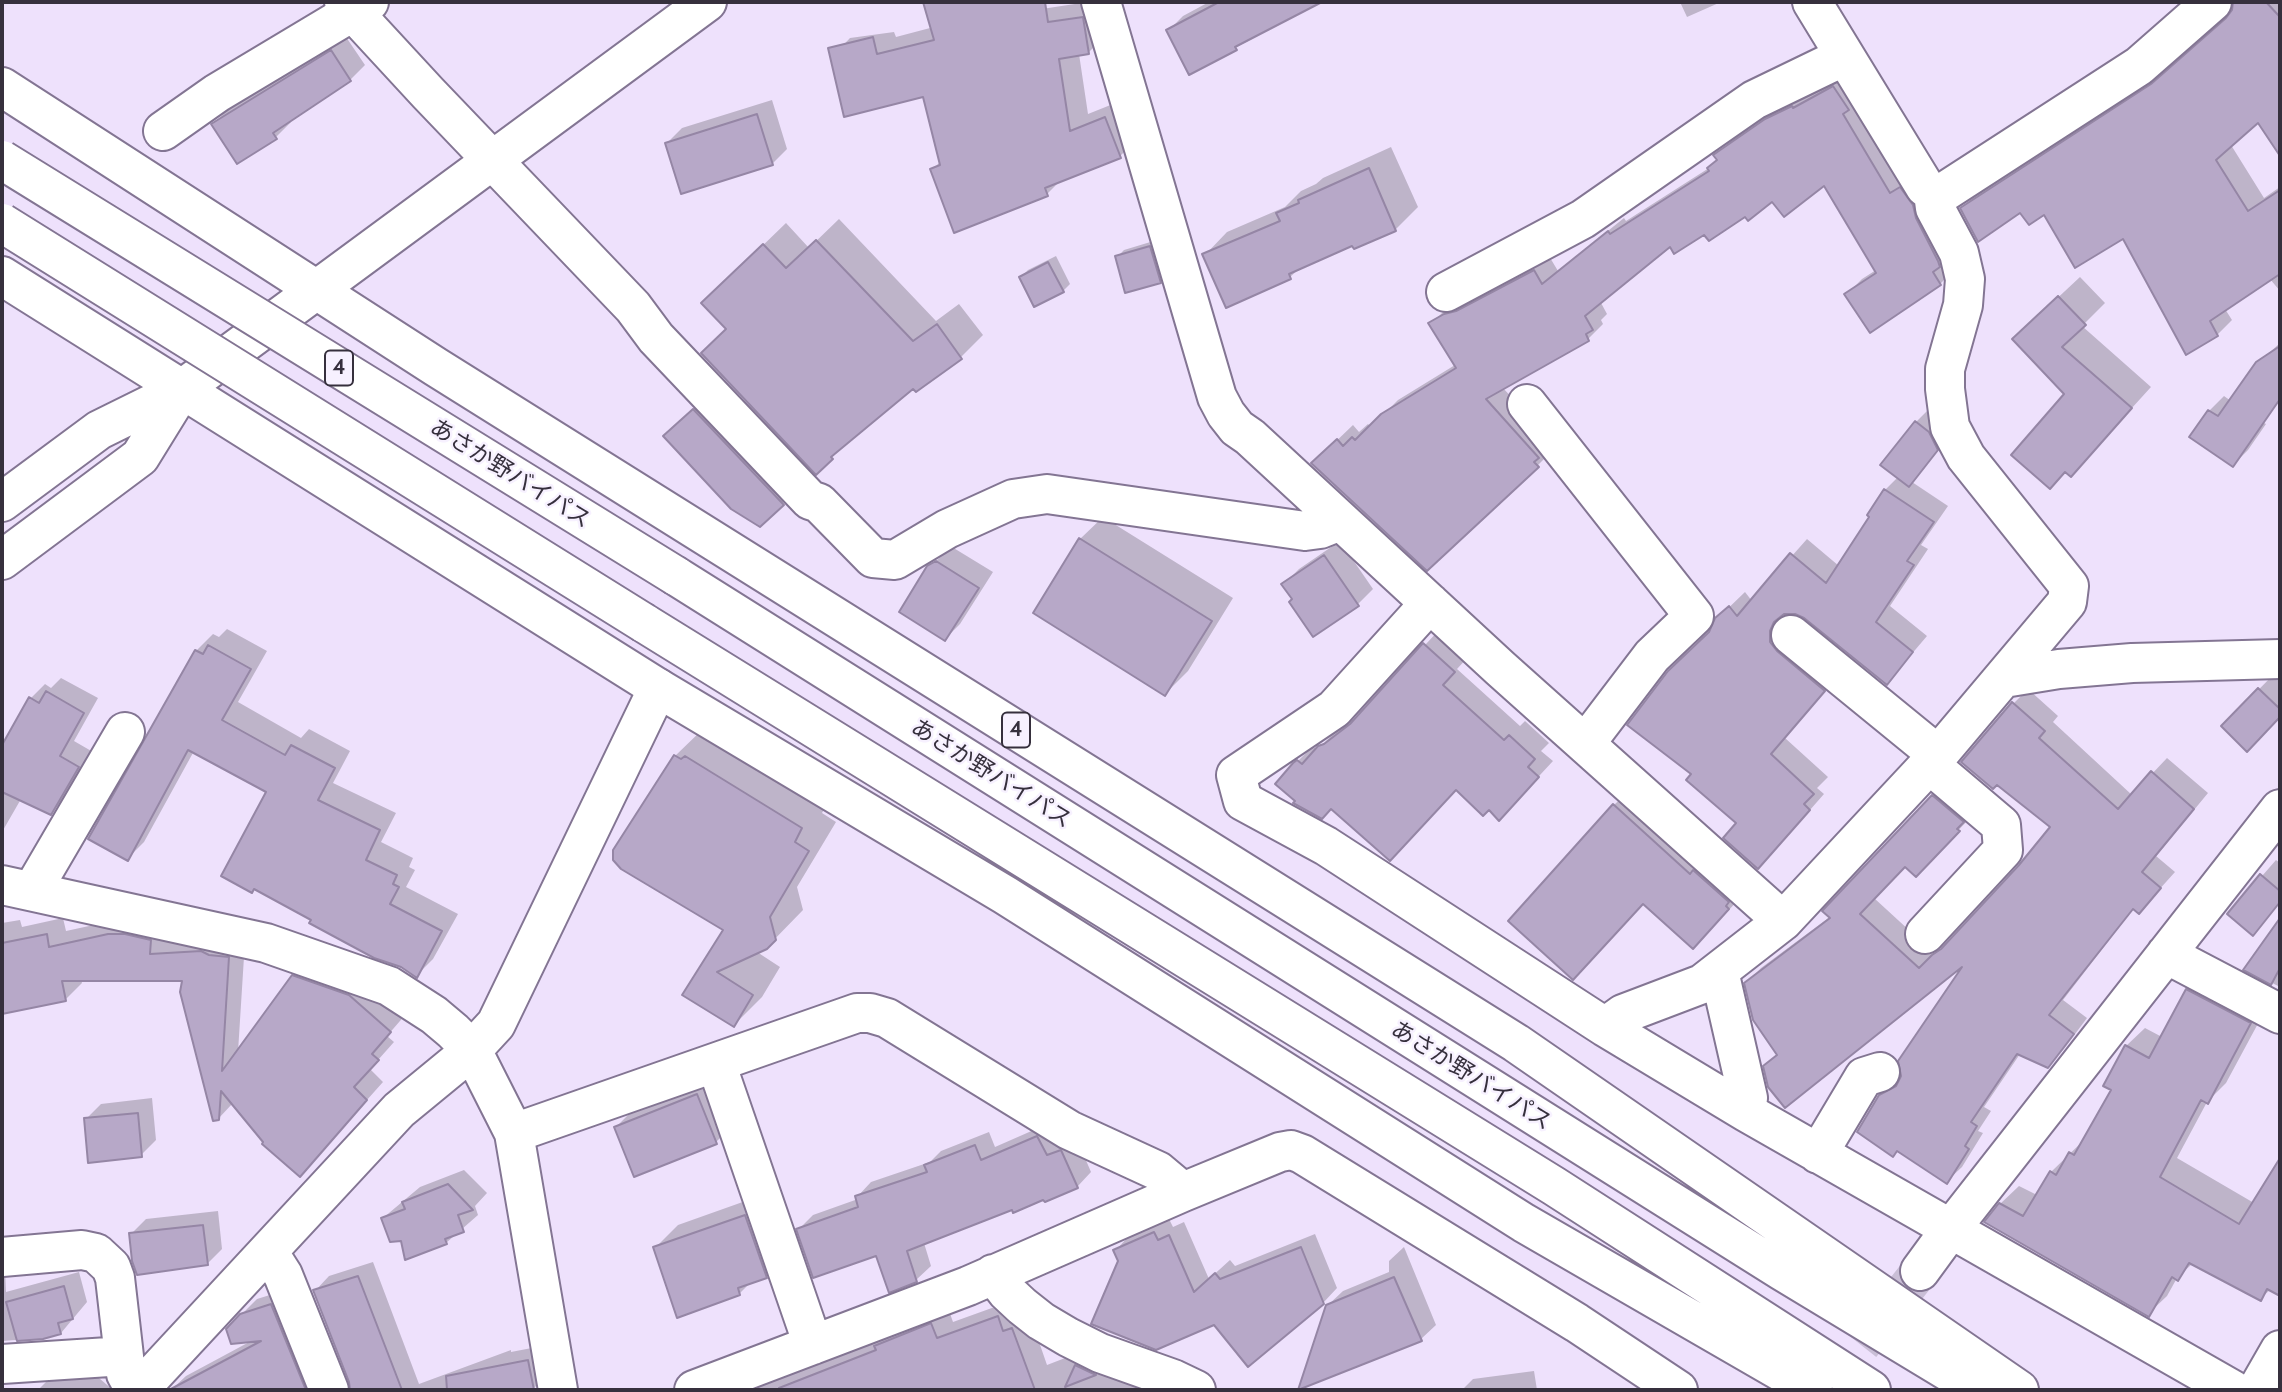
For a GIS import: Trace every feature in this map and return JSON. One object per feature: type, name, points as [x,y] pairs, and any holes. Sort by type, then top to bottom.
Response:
[{"type":"main road","points":[[2,502],[99,430],[182,389],[706,2]]},
{"type":"main road","points":[[1101,2],[1217,397],[1237,428],[1783,921]]},
{"type":"main road","points":[[1812,2],[1924,187],[1933,193],[1941,194],[2139,66],[2212,2]]},
{"type":"main road","points":[[163,131],[217,93],[356,5],[492,161],[634,307],[656,338],[810,500],[820,503],[873,558],[895,560],[947,529],[1013,499],[1047,494],[1305,531],[1320,529],[1340,521]]},
{"type":"main road","points":[[1446,292],[1583,219],[1754,100],[1846,56]]},
{"type":"main road","name":"4","points":[[2,87],[448,375],[1516,1043],[2019,1390]]},
{"type":"main road","name":"あさか野バイパス","points":[[2,160],[676,576],[1782,1271],[1979,1390]]},
{"type":"main road","points":[[1605,1027],[1623,1014],[1702,984],[1783,921],[1933,760],[2067,601],[2069,586],[1966,457],[1950,427],[1945,369],[1964,304],[1965,279],[1959,253],[1935,208],[1933,193]]},
{"type":"main road","name":"4","points":[[2,223],[1554,1186],[1871,1390]]},
{"type":"main road","points":[[2,276],[658,688],[1005,895],[1524,1223],[1813,1390]]},
{"type":"main road","points":[[2,560],[140,457],[182,389]]},
{"type":"main road","points":[[1527,404],[1694,615],[1652,656],[1586,744]]},
{"type":"main road","points":[[1430,603],[1335,709],[1237,775],[1242,801],[1326,846],[1605,1027],[1746,1112],[2233,1390]]},
{"type":"main road","points":[[1791,635],[1933,760],[2001,825],[2003,850],[1925,934]]},
{"type":"main road","points":[[2004,678],[2059,669],[2132,663],[2280,659]]},
{"type":"main road","points":[[2,1364],[133,1379],[269,1253],[399,1110],[486,1037],[503,1012],[658,688]]},
{"type":"main road","points":[[125,732],[17,888],[266,943],[389,986],[434,1015],[472,1050],[514,1133],[558,1390]]},
{"type":"main road","points":[[1920,1271],[2280,809]]},
{"type":"main road","points":[[2166,954],[2280,1014]]},
{"type":"main road","points":[[1719,971],[1748,1098],[1746,1112]]},
{"type":"main road","points":[[514,1133],[857,1013],[887,1018],[1069,1130],[1158,1171],[1183,1192]]},
{"type":"main road","points":[[716,1063],[813,1345]]},
{"type":"main road","points":[[1818,1154],[1864,1077],[1880,1072]]},
{"type":"main road","points":[[694,1390],[993,1274],[1183,1192],[1280,1152],[1291,1150],[1302,1154],[1577,1323],[1678,1390]]},
{"type":"main road","points":[[2,1256],[82,1250],[96,1253],[111,1267],[133,1379]]},
{"type":"main road","points":[[269,1253],[284,1275],[329,1390]]},
{"type":"main road","points":[[993,1274],[1022,1306],[1068,1337],[1100,1353],[1173,1378],[1196,1390]]},
{"type":"main road","points":[[2257,1390],[2280,1350]]},
{"type":"building","points":[[923,2],[1045,2],[1048,22],[1083,17],[1089,54],[1059,59],[1070,131],[1105,117],[1121,158],[1045,188],[1048,196],[954,233],[930,169],[940,165],[923,97],[844,117],[828,48],[873,37],[877,54],[934,40]]},
{"type":"building","points":[[1219,2],[1322,2],[1235,47],[1237,50],[1189,75],[1166,30]]},
{"type":"building","points":[[2233,2],[2266,2],[2280,17],[2280,156],[2258,123],[2216,160],[2248,211],[2280,190],[2280,274],[2210,321],[2218,336],[2186,355],[2123,239],[2075,268],[2044,215],[2029,225],[2020,213],[1978,242],[1960,208],[2151,84],[2226,18],[2232,10]]},
{"type":"building","points":[[331,50],[351,81],[273,133],[277,139],[237,164],[211,124]]},
{"type":"building","points":[[1833,86],[1849,110],[1843,114],[1890,193],[1900,187],[1913,205],[1916,218],[1938,261],[1940,267],[1933,272],[1941,285],[1870,333],[1844,294],[1876,273],[1824,186],[1784,217],[1772,202],[1748,221],[1745,217],[1709,241],[1704,235],[1674,254],[1670,247],[1585,316],[1593,330],[1586,334],[1589,341],[1486,399],[1539,458],[1534,462],[1539,467],[1427,571],[1311,463],[1337,439],[1343,446],[1352,437],[1355,440],[1381,414],[1456,368],[1428,323],[1534,270],[1542,284],[1608,231],[1610,234],[1709,171],[1707,168],[1717,160],[1713,155],[1765,119],[1792,106],[1793,108]]},
{"type":"building","points":[[757,114],[773,165],[681,194],[665,143]]},
{"type":"building","points":[[1369,168],[1396,231],[1354,249],[1352,246],[1289,274],[1291,279],[1226,308],[1202,254],[1280,221],[1276,213],[1299,203],[1298,200]]},
{"type":"building","points":[[816,240],[913,341],[937,324],[962,359],[916,392],[913,389],[831,457],[833,459],[816,475],[701,353],[726,329],[701,303],[763,244],[786,268]]},
{"type":"building","points":[[1150,246],[1161,283],[1125,293],[1115,256]]},
{"type":"building","points":[[1048,262],[1064,292],[1034,307],[1019,277]]},
{"type":"building","points":[[2058,296],[2086,325],[2062,347],[2132,408],[2071,477],[2065,472],[2050,489],[2011,455],[2064,394],[2012,339]]},
{"type":"building","points":[[2280,346],[2280,399],[2233,467],[2189,437],[2208,410],[2218,416],[2256,362]]},
{"type":"building","points":[[693,409],[784,505],[760,527],[731,509],[663,436]]},
{"type":"building","points":[[1915,421],[1929,432],[1938,450],[1909,487],[1880,465]]},
{"type":"building","points":[[1884,489],[1934,522],[1907,561],[1914,565],[1876,622],[1913,652],[1887,685],[1804,618],[1795,614],[1784,614],[1774,622],[1770,631],[1770,642],[1825,691],[1771,754],[1814,794],[1804,804],[1810,810],[1758,869],[1723,838],[1736,823],[1686,780],[1691,774],[1627,725],[1668,671],[1709,632],[1715,618],[1729,606],[1737,616],[1790,553],[1826,583]]},
{"type":"building","points":[[1079,538],[1212,621],[1165,696],[1033,613]]},
{"type":"building","points":[[1324,555],[1359,606],[1313,637],[1289,602],[1292,599],[1281,584]]},
{"type":"building","points":[[936,561],[979,588],[945,641],[899,612],[927,566]]},
{"type":"building","points":[[1423,643],[1455,672],[1443,685],[1504,740],[1509,735],[1535,759],[1528,767],[1539,777],[1499,821],[1489,810],[1483,816],[1456,790],[1390,861],[1331,809],[1322,819],[1293,803],[1295,801],[1275,784],[1293,763],[1297,760],[1302,764],[1318,746],[1350,724]]},
{"type":"building","points":[[208,645],[251,669],[222,720],[285,755],[291,745],[335,768],[318,800],[380,830],[366,860],[397,875],[393,884],[399,887],[390,904],[442,931],[417,978],[401,967],[374,958],[309,923],[311,920],[254,889],[252,893],[221,876],[266,792],[188,750],[128,861],[88,839],[195,650],[203,654]]},
{"type":"building","points":[[2258,688],[2280,709],[2280,717],[2247,752],[2221,726]]},
{"type":"building","points":[[46,691],[84,713],[60,756],[79,767],[51,815],[2,792],[2,745],[29,697],[39,703]]},
{"type":"building","points":[[2012,702],[2045,731],[2039,738],[2118,809],[2151,771],[2194,809],[2142,872],[2161,888],[2139,914],[2133,909],[2049,1015],[2074,1034],[2048,1068],[2017,1054],[1971,1122],[1977,1126],[1965,1146],[1969,1149],[1947,1184],[1897,1151],[1893,1157],[1857,1132],[1879,1095],[1896,1086],[1901,1076],[1898,1061],[1962,967],[1785,1108],[1768,1087],[1763,1066],[1777,1055],[1753,1020],[1744,983],[1830,918],[1822,911],[1932,795],[1964,822],[1957,829],[1960,831],[1916,877],[1905,867],[1860,914],[1919,968],[1941,949],[2019,865],[2050,827],[1997,785],[1993,789],[1961,762]]},
{"type":"building","points":[[674,755],[681,759],[685,756],[802,828],[795,842],[809,851],[770,917],[776,940],[767,949],[717,972],[753,995],[734,1027],[682,995],[723,930],[621,869],[613,860],[613,850]]},
{"type":"building","points":[[1613,804],[1690,874],[1693,870],[1729,902],[1726,906],[1729,909],[1693,949],[1643,904],[1573,980],[1508,921]]},
{"type":"building","points":[[2260,874],[2280,891],[2280,902],[2253,936],[2227,914]]},
{"type":"building","points":[[2280,918],[2280,968],[2271,985],[2243,970]]},
{"type":"building","points":[[47,934],[49,947],[108,934],[125,934],[151,940],[150,954],[201,951],[209,955],[229,957],[222,1071],[292,975],[349,995],[391,1032],[372,1054],[379,1060],[354,1087],[367,1100],[300,1177],[262,1144],[221,1091],[219,1120],[213,1121],[180,992],[182,981],[62,981],[66,1001],[2,1014],[2,943]]},
{"type":"building","points":[[2186,989],[2251,1023],[2208,1104],[2201,1100],[2160,1177],[2239,1224],[2280,1158],[2280,1296],[2267,1289],[2261,1301],[2189,1263],[2178,1281],[2172,1277],[2149,1317],[1984,1222],[1999,1203],[2023,1216],[2050,1171],[2056,1175],[2069,1152],[2074,1155],[2111,1090],[2103,1086],[2125,1045],[2149,1058]]},
{"type":"building","points":[[697,1094],[717,1144],[634,1177],[614,1127]]},
{"type":"building","points":[[138,1113],[142,1157],[88,1163],[84,1118]]},
{"type":"building","points":[[1037,1136],[1047,1155],[1061,1150],[1078,1188],[1013,1213],[1012,1210],[907,1251],[917,1282],[889,1293],[876,1256],[813,1278],[796,1229],[858,1207],[855,1196],[927,1172],[924,1165],[975,1145],[981,1160]]},
{"type":"building","points":[[448,1184],[473,1210],[458,1215],[464,1232],[445,1239],[447,1244],[405,1260],[401,1241],[390,1242],[381,1218],[405,1209],[402,1202]]},
{"type":"building","points":[[745,1215],[767,1278],[738,1288],[740,1295],[677,1318],[653,1247]]},
{"type":"building","points":[[203,1225],[208,1265],[137,1275],[132,1261],[129,1233]]},
{"type":"building","points":[[1154,1232],[1158,1240],[1169,1235],[1194,1292],[1215,1273],[1220,1279],[1301,1247],[1324,1304],[1248,1367],[1214,1325],[1156,1350],[1091,1324],[1118,1261],[1113,1250]]},
{"type":"building","points":[[358,1276],[402,1390],[350,1390],[313,1290]]},
{"type":"building","points":[[1394,1277],[1422,1341],[1298,1390],[1326,1305]]},
{"type":"building","points":[[64,1286],[73,1319],[58,1323],[61,1334],[43,1339],[17,1341],[6,1302]]},
{"type":"building","points":[[271,1304],[306,1390],[169,1390],[261,1341],[231,1344],[226,1329],[240,1314]]},
{"type":"building","points":[[998,1316],[1003,1331],[1012,1328],[1035,1390],[779,1388],[876,1350],[874,1346],[931,1323],[937,1338]]},
{"type":"building","points":[[528,1360],[534,1390],[447,1390],[446,1376]]},
{"type":"building","points":[[1075,1365],[1096,1375],[1065,1387]]},
{"type":"tunnel","points":[[1826,1390],[1920,1271]]}]
